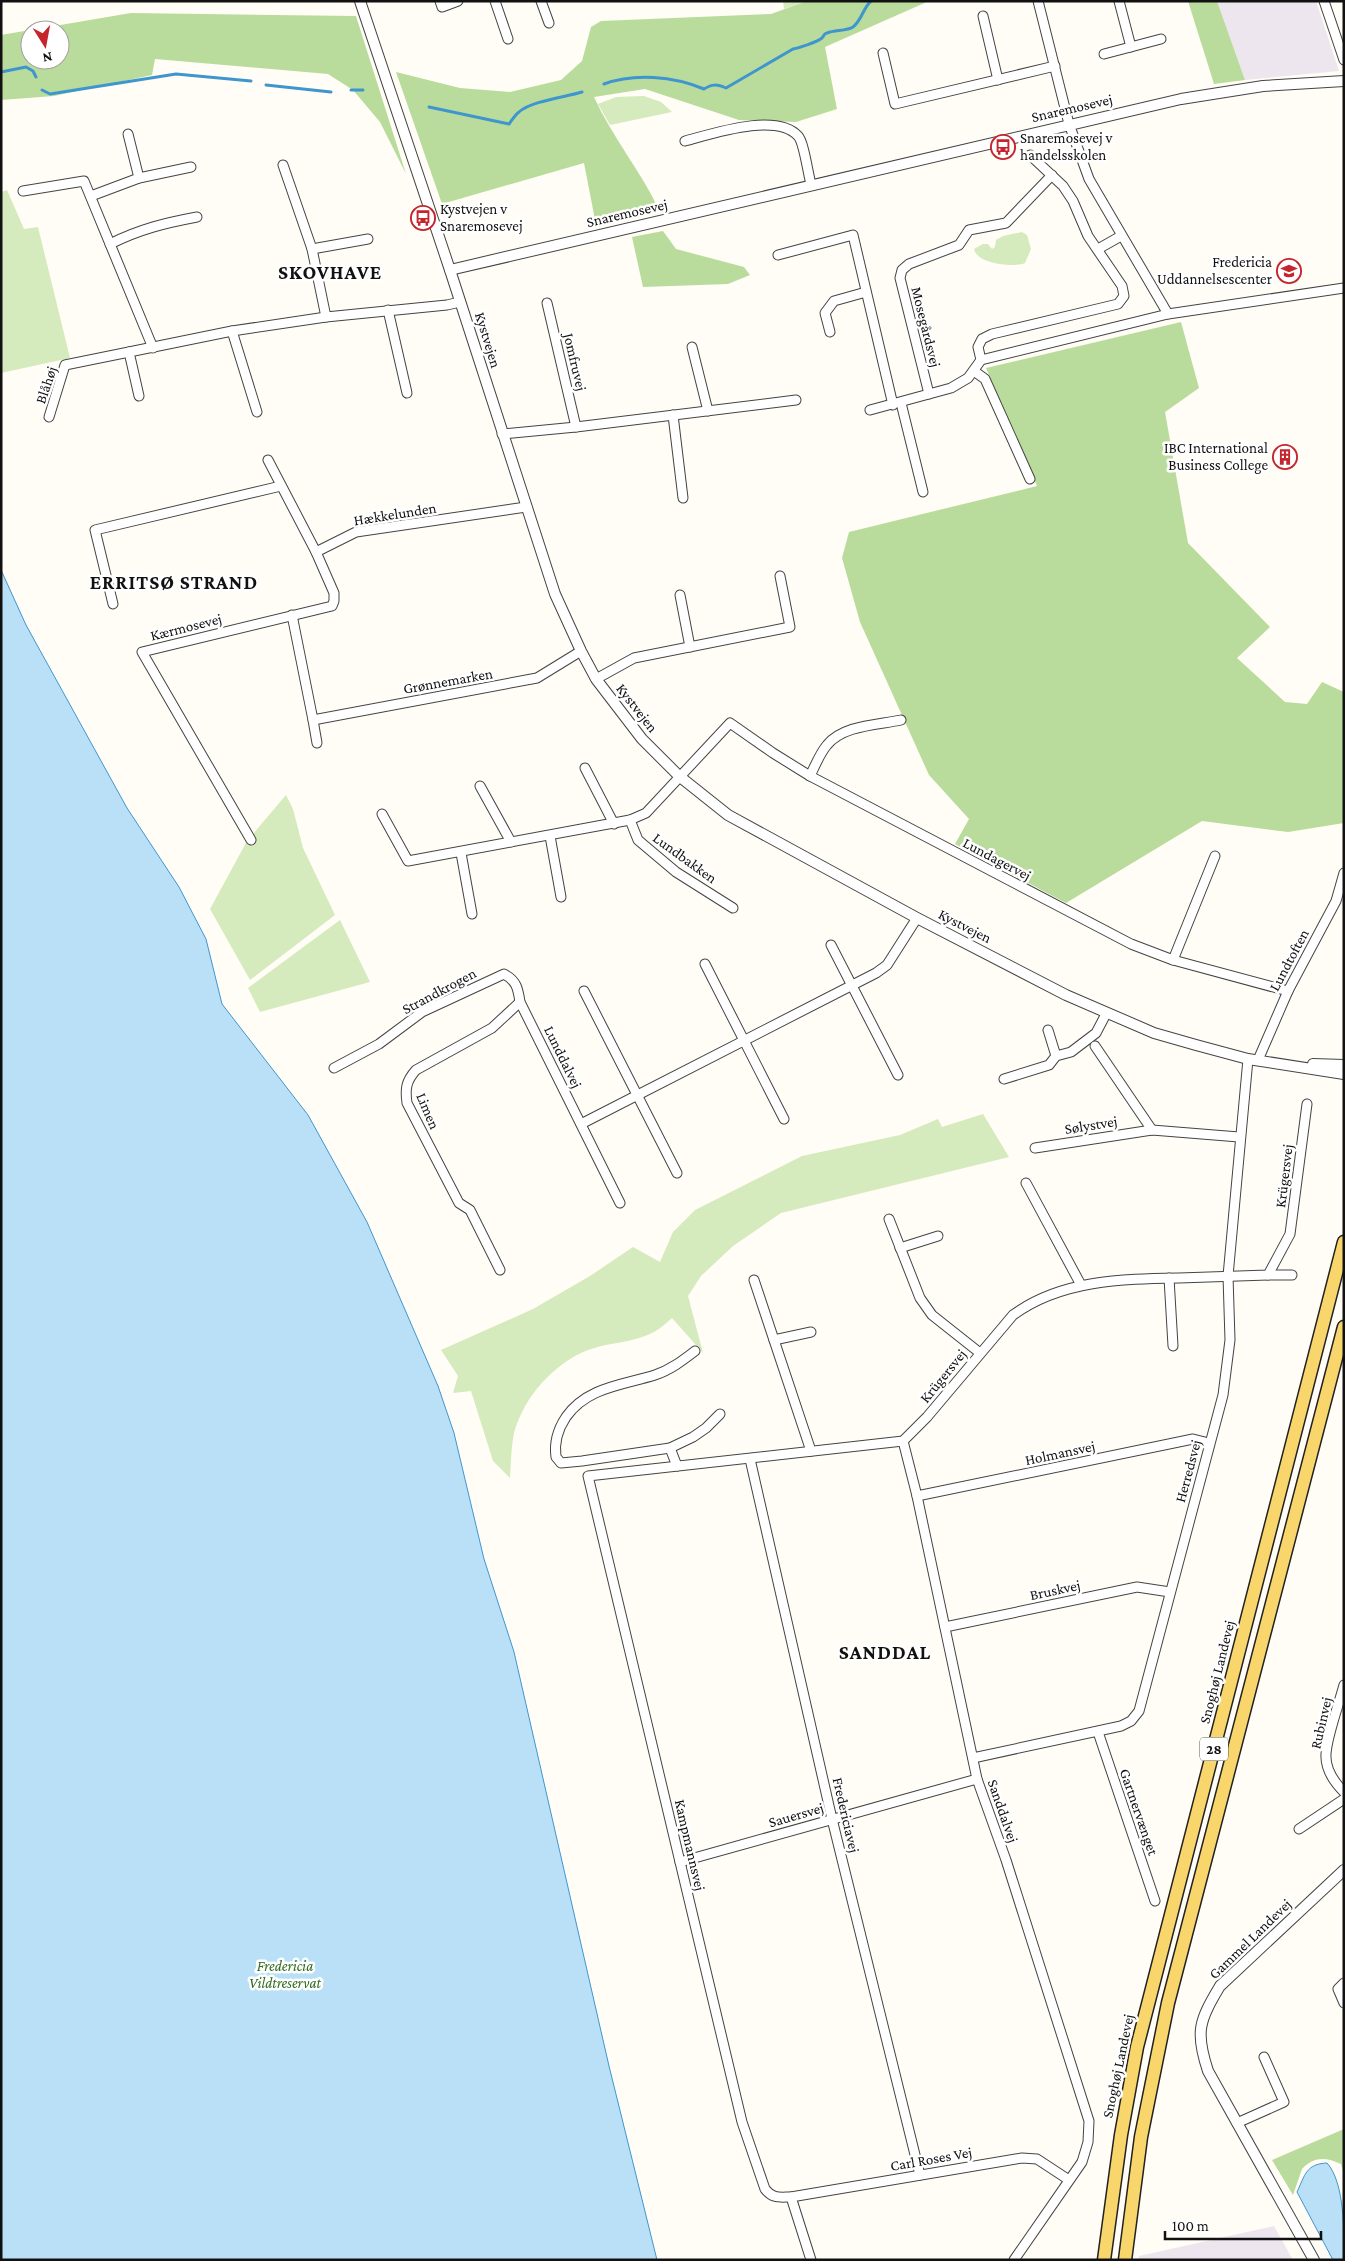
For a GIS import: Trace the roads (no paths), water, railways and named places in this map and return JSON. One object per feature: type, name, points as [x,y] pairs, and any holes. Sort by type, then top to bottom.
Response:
[{"type":"main road","name":"Snoghøj Landevej","points":[[1104,2260],[1121,2135],[1137,2047],[1344,1242]]},
{"type":"main road","name":"28","points":[[1125,2260],[1141,2137],[1166,2012],[1344,1327]]},
{"type":"street","name":"Kystvejen","points":[[360,1],[555,594],[581,652],[596,679],[642,740],[679,776],[728,815],[918,918],[1106,1014],[1154,1033],[1253,1059],[1344,1074]]},
{"type":"street","points":[[440,1],[442,7],[458,1]]},
{"type":"street","points":[[495,1],[508,39]]},
{"type":"street","points":[[541,1],[549,23]]},
{"type":"street","points":[[1038,1],[1069,124],[1089,179],[1168,314]]},
{"type":"street","points":[[1119,1],[1131,47]]},
{"type":"street","points":[[1324,1],[1344,60]]},
{"type":"street","points":[[983,16],[998,80]]},
{"type":"street","points":[[1104,54],[1161,39]]},
{"type":"street","points":[[883,53],[895,104],[1055,66]]},
{"type":"street","name":"Snaremosevej","points":[[450,270],[811,184],[1182,99],[1243,88],[1344,81]]},
{"type":"street","points":[[685,141],[747,126],[787,128],[799,136],[811,184]]},
{"type":"street","points":[[128,134],[139,178]]},
{"type":"street","points":[[981,360],[978,347],[982,338],[1118,304],[1124,296],[1122,286],[1088,236],[1074,201],[1062,185],[1030,155]]},
{"type":"street","points":[[283,165],[312,249],[326,317]]},
{"type":"street","points":[[91,196],[139,178],[191,167]]},
{"type":"street","name":"Mosegårdsvej","points":[[929,394],[900,278],[902,270],[909,264],[959,245],[969,230],[1006,223],[1052,175]]},
{"type":"street","points":[[23,191],[84,181],[153,348]]},
{"type":"street","points":[[110,244],[138,230],[158,224],[197,217]]},
{"type":"street","points":[[778,255],[853,235],[866,292],[923,492]]},
{"type":"street","points":[[1098,249],[1121,236]]},
{"type":"street","points":[[312,249],[368,239]]},
{"type":"street","points":[[870,410],[951,388],[968,378],[981,360],[1168,314],[1344,288]]},
{"type":"street","points":[[830,332],[825,313],[834,301],[866,292]]},
{"type":"street","name":"Blåhøj","points":[[50,417],[65,365],[232,331],[326,317],[447,305],[460,302]]},
{"type":"street","name":"Jomfruvej","points":[[547,303],[576,427]]},
{"type":"street","points":[[388,310],[407,393]]},
{"type":"street","points":[[232,331],[257,412]]},
{"type":"street","points":[[692,347],[708,411]]},
{"type":"street","points":[[129,352],[139,396]]},
{"type":"street","points":[[974,371],[985,378],[1030,479]]},
{"type":"street","points":[[502,434],[576,427],[796,400]]},
{"type":"street","points":[[673,415],[683,498]]},
{"type":"street","points":[[268,460],[316,552]]},
{"type":"street","points":[[113,604],[95,530],[281,486]]},
{"type":"street","name":"Hækkelunden","points":[[316,552],[356,532],[526,508]]},
{"type":"street","name":"Kærmosevej","points":[[251,840],[142,652],[332,606],[334,593],[316,552]]},
{"type":"street","points":[[596,679],[634,658],[790,627],[780,576]]},
{"type":"street","points":[[680,596],[690,647]]},
{"type":"street","points":[[292,615],[317,743]]},
{"type":"street","name":"Grønnemarken","points":[[313,720],[537,678],[581,652]]},
{"type":"street","points":[[810,776],[826,745],[836,737],[848,731],[901,720]]},
{"type":"street","name":"Lundagervej","points":[[679,776],[730,722],[773,754],[810,776],[1131,944],[1173,960],[1288,991]]},
{"type":"street","points":[[585,768],[614,824]]},
{"type":"street","points":[[382,814],[408,861],[461,853],[630,820],[646,813],[679,776]]},
{"type":"street","points":[[480,786],[510,842]]},
{"type":"street","name":"Lundbakken","points":[[630,820],[638,840],[676,872],[733,908]]},
{"type":"street","points":[[550,836],[561,897]]},
{"type":"street","points":[[461,853],[472,914]]},
{"type":"street","points":[[1173,960],[1215,856]]},
{"type":"street","name":"Lundtoften","points":[[1253,1059],[1336,901],[1344,873]]},
{"type":"street","points":[[581,1124],[852,986],[888,965],[918,918]]},
{"type":"street","points":[[830,945],[898,1075]]},
{"type":"street","points":[[705,964],[784,1119]]},
{"type":"street","name":"Strandkrogen","points":[[334,1068],[378,1044],[422,1012],[504,974],[512,978],[518,987],[520,1002]]},
{"type":"street","points":[[584,991],[676,1173]]},
{"type":"street","name":"Lunddalvej","points":[[520,1002],[620,1203]]},
{"type":"street","name":"Limen","points":[[500,1270],[470,1210],[459,1203],[407,1103],[405,1092],[407,1079],[416,1070],[492,1028],[520,1002]]},
{"type":"street","points":[[1004,1078],[1049,1065],[1056,1056],[1071,1052],[1096,1033],[1106,1014]]},
{"type":"street","points":[[1048,1030],[1056,1056]]},
{"type":"street","name":"Sølystvej","points":[[1095,1046],[1152,1130]]},
{"type":"street","name":"Herredsvej","points":[[973,1758],[1121,1726],[1131,1721],[1139,1711],[1209,1443],[1224,1396],[1230,1340],[1228,1276],[1239,1136],[1253,1059]]},
{"type":"street","name":"Kystvejen","points":[[1295,1065],[1344,1064]]},
{"type":"street","name":"Krügersvej","points":[[1268,1275],[1290,1234],[1307,1104]]},
{"type":"street","name":"Sølystvej","points":[[1036,1148],[1152,1130],[1239,1136]]},
{"type":"street","points":[[1026,1183],[1081,1285]]},
{"type":"street","points":[[889,1219],[920,1298],[932,1315],[980,1353]]},
{"type":"street","points":[[900,1248],[938,1236]]},
{"type":"street","name":"Krügersvej","points":[[903,1441],[927,1416],[1013,1316],[1030,1303],[1081,1285],[1110,1280],[1292,1275]]},
{"type":"street","points":[[1169,1278],[1173,1346]]},
{"type":"street","points":[[754,1280],[811,1451]]},
{"type":"street","points":[[774,1340],[810,1332]]},
{"type":"street","points":[[694,1351],[676,1366],[656,1375],[612,1386],[580,1401],[563,1422],[554,1448],[556,1457],[561,1462],[582,1462],[670,1448],[693,1437],[706,1428],[720,1414]]},
{"type":"street","name":"Holmansvej","points":[[917,1496],[1193,1440],[1209,1443]]},
{"type":"street","points":[[670,1448],[677,1466],[903,1441]]},
{"type":"street","name":"Sanddalvej","points":[[903,1441],[917,1496],[977,1779],[1012,1878],[1090,2121],[1088,2142],[1082,2162],[1014,2260]]},
{"type":"street","name":"Fredericiavej","points":[[750,1459],[832,1819],[920,2175]]},
{"type":"street","name":"Kampmannsvej","points":[[677,1466],[588,1476],[742,2122],[765,2189],[770,2195],[777,2198],[791,2197]]},
{"type":"street","name":"Bruskvej","points":[[945,1627],[1137,1587],[1170,1592]]},
{"type":"street","name":"Rubinvej","points":[[1344,1685],[1342,1701],[1326,1754],[1328,1768],[1334,1782],[1344,1792]]},
{"type":"street","name":"Gartnervænget","points":[[1098,1732],[1155,1901]]},
{"type":"street","name":"Sauersvej","points":[[680,1862],[977,1779]]},
{"type":"street","points":[[1299,1830],[1344,1799]]},
{"type":"street","name":"Gammel Landevej","points":[[1314,2260],[1208,2071],[1201,2050],[1200,2029],[1206,2010],[1220,1986],[1344,1870]]},
{"type":"street","points":[[1344,1983],[1338,1989],[1344,2003]]},
{"type":"street","points":[[1237,2123],[1284,2102],[1264,2057]]},
{"type":"street","name":"Carl Roses Vej","points":[[791,2197],[1022,2158],[1037,2159],[1069,2180]]},
{"type":"street","points":[[791,2197],[811,2260]]},
{"type":"water","name":"Fredericia Vildtreservat","points":[[1,570],[26,625],[127,808],[179,887],[206,939],[222,1004],[308,1115],[367,1222],[438,1386],[454,1433],[484,1559],[514,1652],[609,2066],[657,2260],[1,2260]]},
{"type":"water","points":[[1327,2163],[1333,2172],[1340,2195],[1344,2260],[1333,2260],[1297,2192],[1310,2168]]},
{"type":"waterway","points":[[604,84],[628,78],[654,77],[680,81],[704,89],[715,85],[726,88],[793,49],[822,38],[826,33],[853,27],[871,1]]},
{"type":"waterway","points":[[1,72],[26,67],[33,71],[36,77]]},
{"type":"waterway","points":[[42,90],[50,94],[176,74],[251,81]]},
{"type":"waterway","points":[[266,85],[331,92]]},
{"type":"waterway","points":[[351,90],[363,90]]},
{"type":"waterway","points":[[429,107],[509,124],[524,108],[582,92]]},
{"type":"place","name":"Snaremosevej v handelsskolen","points":[[1003,147]]},
{"type":"place","name":"Kystvejen v Snaremosevej","points":[[423,218]]},
{"type":"place","name":"Fredericia Uddannelsescenter","points":[[1289,271]]},
{"type":"place","name":"IBC International Business College","points":[[1285,457]]},
{"type":"district","name":"SKOVHAVE","points":[[330,272]]},
{"type":"district","name":"ERRITSØ STRAND","points":[[174,582]]},
{"type":"district","name":"SANDDAL","points":[[885,1652]]}]
